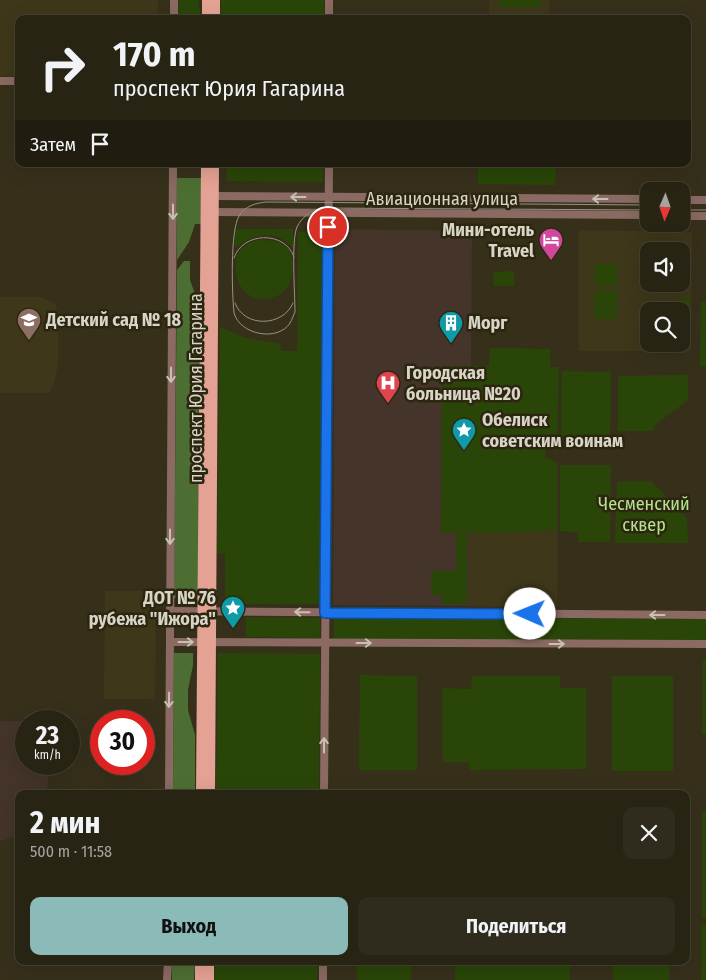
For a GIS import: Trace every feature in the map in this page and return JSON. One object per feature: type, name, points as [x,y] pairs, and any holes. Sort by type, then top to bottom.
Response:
[{"type":"main road","points":[[206,15],[207,0]]},
{"type":"main road","points":[[215,0],[215,15]]},
{"type":"main road","name":"проспект Юрия Гагарина","points":[[201,790],[207,612],[210,196],[206,167]]},
{"type":"main road","name":"проспект Юрия Гагарина","points":[[210,196],[214,167]]},
{"type":"main road","name":"проспект Юрия Гагарина","points":[[206,642],[210,790]]},
{"type":"main road","points":[[200,965],[200,980]]},
{"type":"main road","points":[[209,965],[209,980]]},
{"type":"street","points":[[174,0],[174,15]]},
{"type":"street","points":[[329,0],[329,15]]},
{"type":"street","points":[[0,81],[15,81]]},
{"type":"street","name":"проспект Юрия Гагарина","points":[[168,790],[173,167]]},
{"type":"street","points":[[324,790],[328,167]]},
{"type":"street","name":"Авиационная улица","points":[[210,196],[640,199]]},
{"type":"street","points":[[690,200],[706,200]]},
{"type":"street","name":"Авиационная улица","points":[[210,212],[640,215]]},
{"type":"street","points":[[690,216],[706,216]]},
{"type":"street","points":[[170,611],[706,615]]},
{"type":"street","points":[[170,642],[706,644]]},
{"type":"street","points":[[168,965],[168,980]]},
{"type":"street","points":[[323,965],[323,980]]},
{"type":"shaded area","points":[[0,0],[158,0],[158,15],[15,15],[15,76],[0,76]]},
{"type":"shaded area","points":[[489,0],[549,0],[549,15],[489,15]]},
{"type":"shaded area","name":"Городская больница №20","points":[[335,229],[472,231],[471,366],[442,366],[441,532],[469,532],[468,606],[333,605]]},
{"type":"shaded area","points":[[579,230],[692,232],[691,351],[690,302],[640,302],[640,351],[579,351]]},
{"type":"shaded area","name":"Детский сад № 18","points":[[0,297],[40,297],[56,304],[58,315],[58,366],[49,393],[0,393]]},
{"type":"shaded area","points":[[541,530],[557,531],[557,607],[468,606],[469,532],[540,532]]},
{"type":"shaded area","points":[[105,591],[156,591],[155,699],[104,699]]},
{"type":"shaded area","points":[[0,721],[15,721],[15,775],[48,775],[47,790],[15,790],[15,837],[0,841]]},
{"type":"green space","points":[[179,0],[198,0],[200,15],[178,15]]},
{"type":"green space","points":[[221,0],[324,0],[324,15],[221,15]]},
{"type":"green space","points":[[499,0],[541,0],[541,7],[499,7]]},
{"type":"green space","points":[[227,167],[323,167],[323,182],[226,181]]},
{"type":"green space","points":[[478,167],[556,167],[555,185],[478,184]]},
{"type":"green space","points":[[177,178],[201,178],[201,224],[195,224],[189,242],[177,260]]},
{"type":"green space","points":[[235,229],[293,229],[293,249],[280,238],[265,235],[250,239],[235,248]]},
{"type":"green space","points":[[324,231],[320,604],[225,604],[225,554],[217,553],[220,327],[246,338],[280,344],[281,351],[297,351],[298,232]]},
{"type":"green space","points":[[257,240],[281,243],[286,246],[292,256],[291,280],[284,292],[265,299],[251,296],[245,292],[241,287],[236,272],[238,253],[244,247]]},
{"type":"green space","points":[[184,261],[190,261],[190,280],[199,305],[198,599],[174,598],[177,270]]},
{"type":"green space","points":[[595,264],[617,264],[617,286],[595,285]]},
{"type":"green space","points":[[514,271],[514,286],[494,286],[493,272]]},
{"type":"green space","points":[[595,290],[617,291],[617,319],[594,319]]},
{"type":"green space","points":[[680,297],[690,297],[690,302],[680,302]]},
{"type":"green space","points":[[701,302],[706,302],[706,366],[700,366]]},
{"type":"green space","points":[[490,348],[550,349],[550,367],[559,367],[557,445],[547,449],[545,454],[546,458],[557,462],[557,531],[441,533],[442,366],[489,366]]},
{"type":"green space","points":[[562,371],[611,372],[610,436],[561,436]]},
{"type":"green space","points":[[688,375],[688,400],[656,424],[653,431],[618,431],[618,376]]},
{"type":"green space","name":"Чесменский сквер","points":[[560,465],[611,465],[610,542],[578,542],[578,532],[560,531]]},
{"type":"green space","name":"Чесменский сквер","points":[[651,481],[687,518],[688,543],[615,543],[617,482]]},
{"type":"green space","points":[[456,534],[467,534],[467,604],[442,604],[442,595],[431,595],[431,571],[457,571]]},
{"type":"green space","points":[[246,617],[320,618],[320,638],[246,637]]},
{"type":"green space","points":[[334,617],[706,619],[706,640],[334,639]]},
{"type":"green space","points":[[174,653],[193,653],[193,665],[188,690],[188,710],[195,735],[195,790],[173,790]]},
{"type":"green space","points":[[218,653],[320,654],[319,790],[216,790]]},
{"type":"green space","points":[[703,660],[706,660],[706,734],[702,734]]},
{"type":"green space","points":[[360,675],[417,676],[417,770],[359,770]]},
{"type":"green space","points":[[472,676],[560,676],[560,688],[586,688],[586,769],[470,770],[469,762],[443,762],[443,688],[471,689]]},
{"type":"green space","points":[[612,676],[673,676],[673,771],[612,771]]},
{"type":"green space","points":[[702,811],[706,811],[706,918],[702,918]]},
{"type":"green space","points":[[701,925],[706,925],[706,980],[701,980]]},
{"type":"green space","points":[[172,965],[195,965],[194,980],[172,980]]},
{"type":"green space","points":[[213,965],[318,965],[317,980],[213,980]]},
{"type":"green space","points":[[357,965],[411,965],[411,980],[357,980]]},
{"type":"green space","points":[[455,965],[570,965],[570,980],[455,980]]},
{"type":"green space","points":[[613,965],[670,965],[669,980],[613,980]]},
{"type":"tram line","points":[[640,205],[258,203],[244,210],[236,224],[232,263],[234,313],[244,327],[260,333],[277,333],[290,323],[295,312],[295,234],[301,220],[313,211],[321,208],[640,210]]},
{"type":"tram line","points":[[690,210],[706,210]]},
{"type":"tram line","points":[[234,258],[245,243],[254,239],[264,238],[282,242],[289,248],[294,257]]},
{"type":"tram line","points":[[235,303],[246,317],[264,321],[281,317],[293,303]]},
{"type":"place","name":"Мини-отель Travel","points":[[551,261]]},
{"type":"place","name":"Детский сад № 18","points":[[29,341]]},
{"type":"place","name":"Морг","points":[[451,344]]},
{"type":"place","name":"Городская больница №20","points":[[388,404]]},
{"type":"place","name":"Обелиск советским воинам","points":[[464,451]]},
{"type":"place","name":"ДОТ № 76 рубежа \"Ижора\"","points":[[233,629]]},
{"type":"route","points":[[328,227],[325,613],[530,614]]}]
